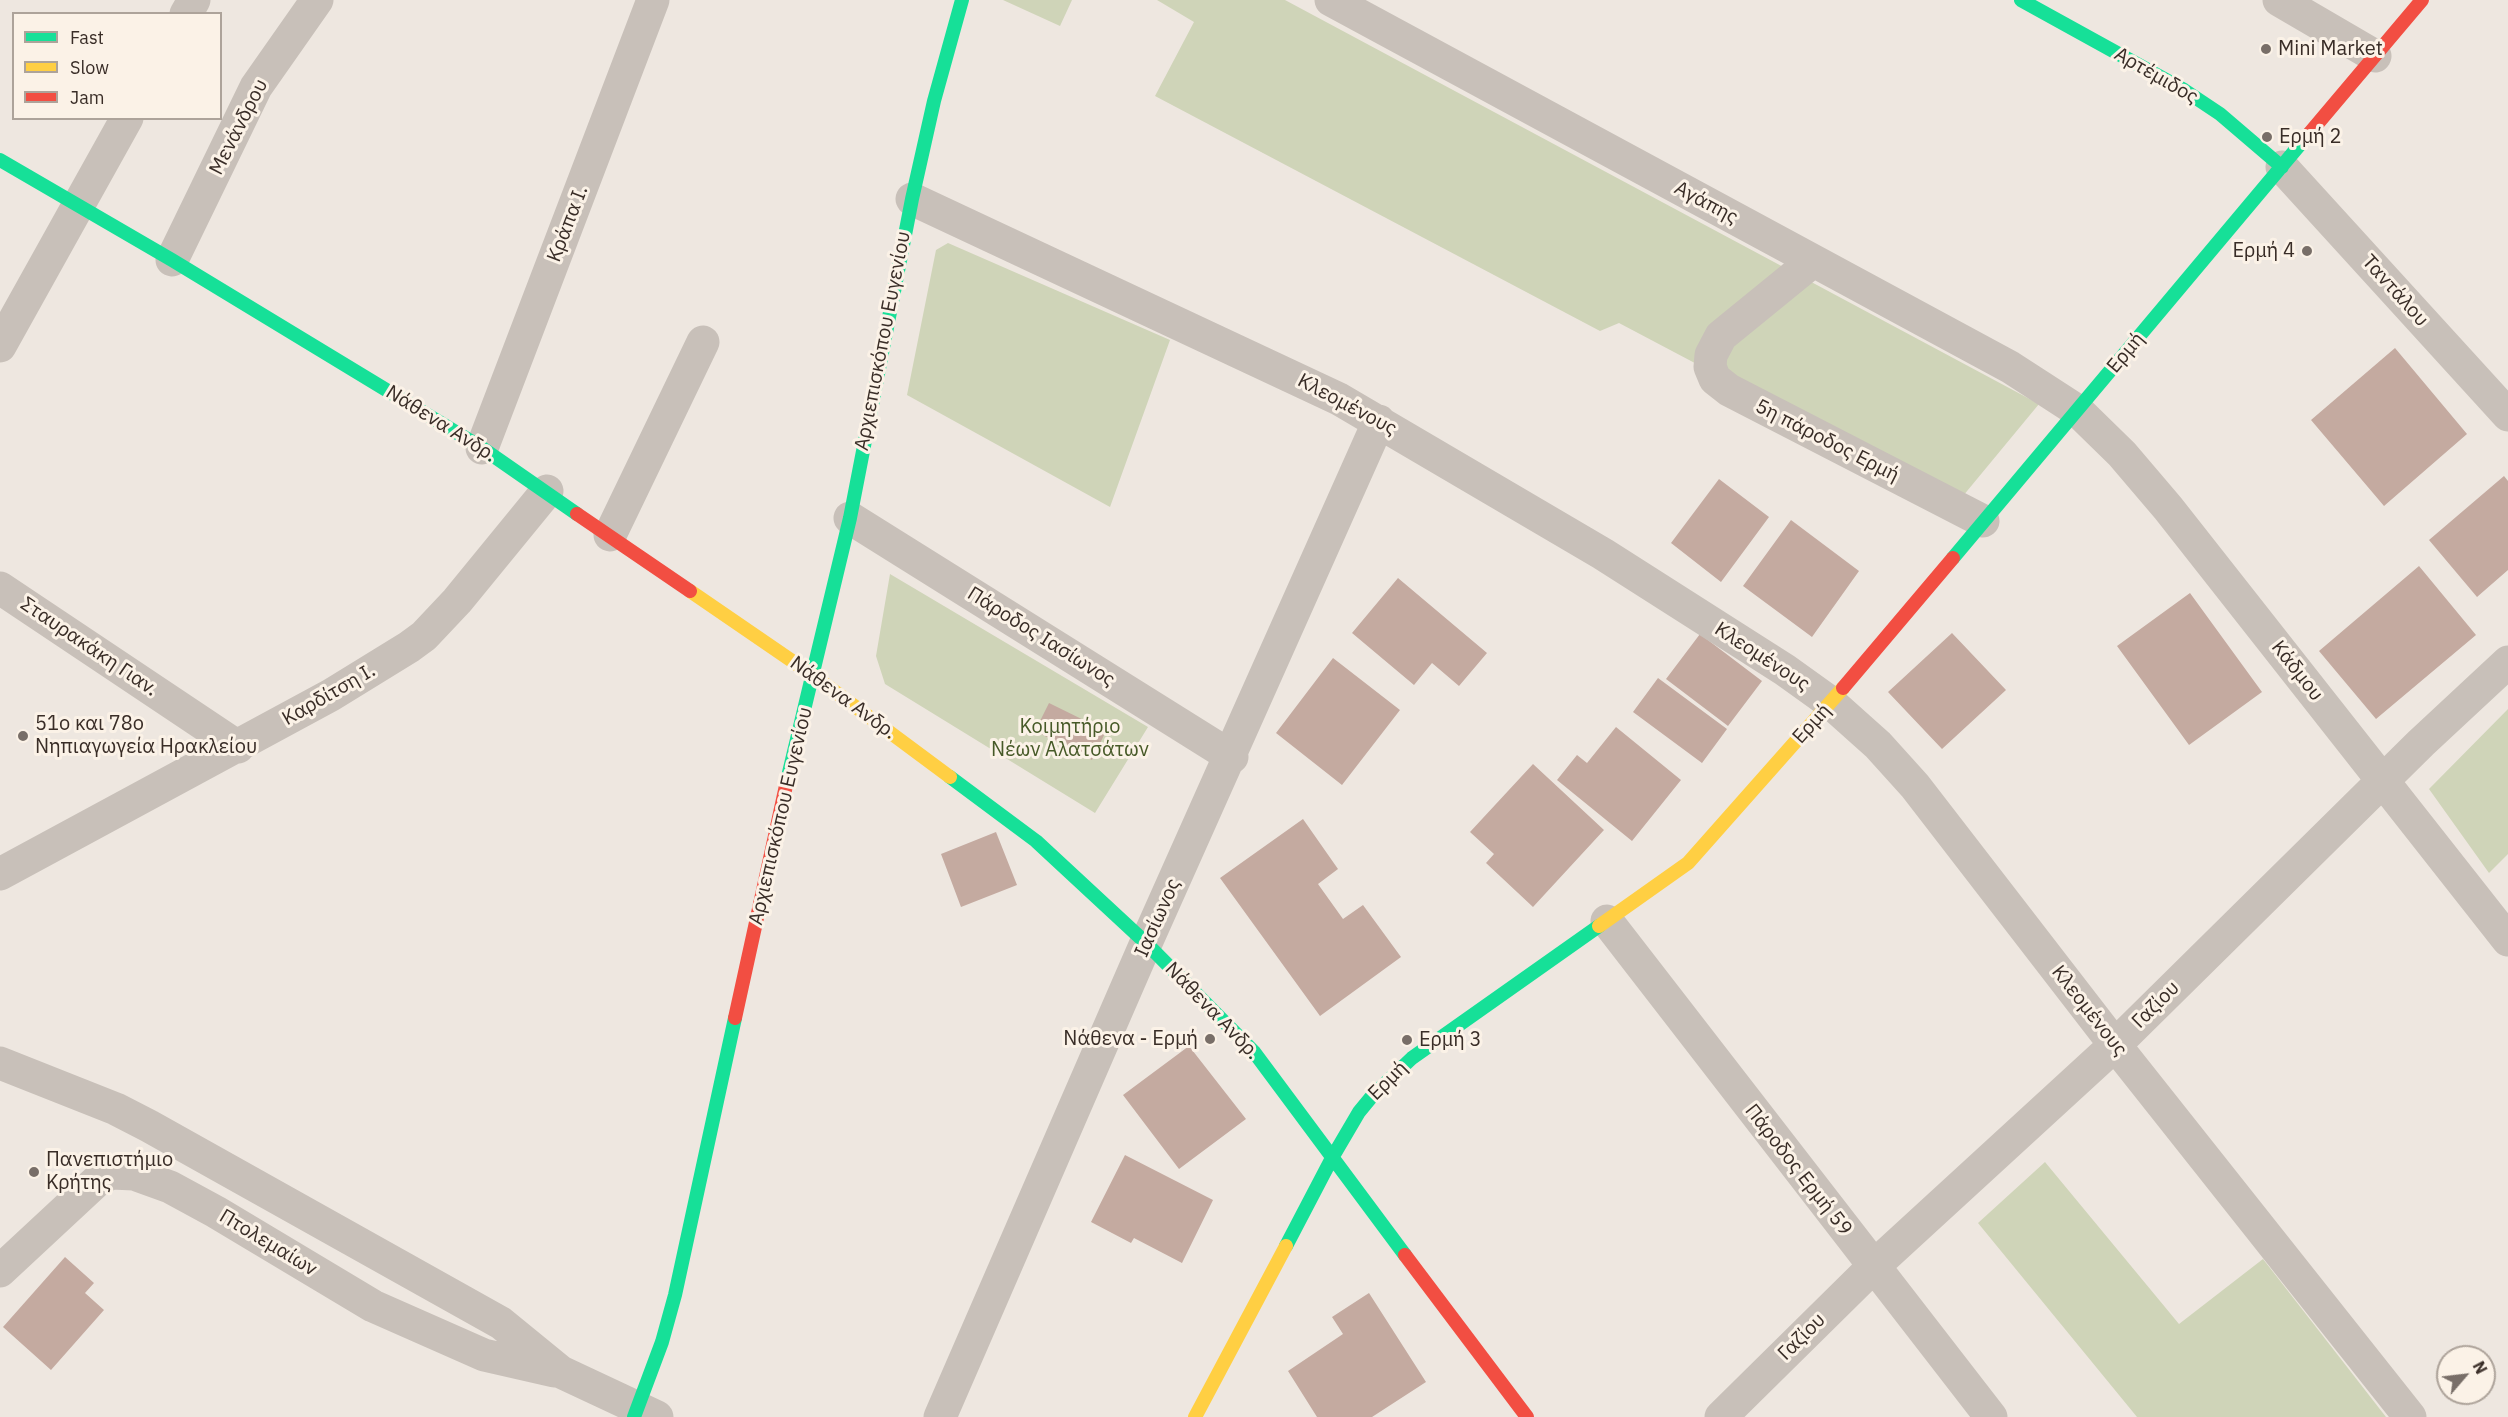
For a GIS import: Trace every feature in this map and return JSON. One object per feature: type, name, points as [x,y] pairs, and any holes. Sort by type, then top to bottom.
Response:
[{"type":"street","name":"Μενάνδρου","points":[[172,260],[256,87],[317,0]]},
{"type":"street","name":"Κράπα Ι.","points":[[482,448],[653,0]]},
{"type":"street","name":"Αρχιεπισκόπου Ευγενίου","points":[[643,1414],[675,1295],[776,827],[850,518],[912,199],[934,101],[962,0]]},
{"type":"street","name":"Αγάπης","points":[[1330,0],[2010,367],[2078,411]]},
{"type":"street","name":"Αρτέμιδος","points":[[2021,0],[2184,90],[2220,114],[2282,166]]},
{"type":"street","points":[[2279,0],[2375,56]]},
{"type":"street","name":"Ερμή","points":[[1195,1417],[1332,1158],[1359,1112],[1380,1088],[1412,1058],[1688,863],[1831,703],[2422,0]]},
{"type":"street","points":[[0,346],[126,120]]},
{"type":"street","name":"Νάθενα Ανδρ.","points":[[0,160],[172,260],[482,448],[814,676],[1036,841],[1146,943],[1254,1052],[1527,1417]]},
{"type":"street","name":"Ταντάλου","points":[[2282,166],[2508,415]]},
{"type":"street","name":"Κλεομένους","points":[[912,199],[1303,380],[1380,421],[1612,560],[1785,670],[1831,703],[1878,745],[1915,786],[2115,1045],[2410,1417]]},
{"type":"street","name":"5η πάροδος Ερμή","points":[[1813,261],[1721,336],[1711,355],[1710,367],[1715,379],[1729,390],[1983,521]]},
{"type":"street","points":[[610,535],[703,342]]},
{"type":"street","name":"Κάδμου","points":[[2078,411],[2122,454],[2168,508],[2508,940]]},
{"type":"street","name":"Ιασίωνος","points":[[940,1417],[1146,943],[1232,757],[1380,421]]},
{"type":"street","name":"Καρδίτση Ι.","points":[[0,874],[351,684],[424,636],[457,601],[547,491]]},
{"type":"street","name":"Πάροδος Ιασίωνος","points":[[850,518],[1232,757]]},
{"type":"street","name":"Σταυρακάκη Γιαν.","points":[[0,588],[238,747]]},
{"type":"street","name":"Γαζίου","points":[[1721,1417],[1873,1267],[2115,1045],[2383,781],[2508,662]]},
{"type":"street","name":"Πάροδος Ερμή 59","points":[[1607,921],[1990,1417]]},
{"type":"street","name":"Πτολεμαίων","points":[[0,1063],[116,1108],[149,1126],[501,1323],[561,1372],[643,1414]]},
{"type":"street","points":[[134,1174],[149,1126]]},
{"type":"street","name":"Πτολεμαίων","points":[[0,1271],[100,1178],[111,1173],[134,1174],[170,1187],[207,1207],[373,1306],[484,1355],[561,1372]]},
{"type":"green space","points":[[1003,0],[1072,0],[1060,26]]},
{"type":"green space","points":[[1157,0],[1285,0],[2039,404],[1958,502],[1619,323],[1600,331],[1155,96],[1194,22]]},
{"type":"green space","points":[[948,243],[1170,340],[1110,507],[907,395],[936,250]]},
{"type":"green space","name":"Κοιμητήριο Νέων Αλατσάτων","points":[[890,574],[1148,727],[1095,813],[885,684],[876,656]]},
{"type":"green space","points":[[2508,709],[2508,854],[2489,873],[2429,789]]},
{"type":"green space","points":[[2045,1162],[2179,1324],[2263,1259],[2386,1417],[2137,1417],[1978,1223]]},
{"type":"building","points":[[2395,348],[2467,434],[2384,506],[2311,420]]},
{"type":"building","points":[[2504,476],[2508,481],[2508,570],[2477,597],[2429,540]]},
{"type":"building","points":[[1719,479],[1769,517],[1721,582],[1671,543]]},
{"type":"building","points":[[1791,520],[1859,571],[1812,637],[1743,586]]},
{"type":"building","points":[[2419,566],[2476,635],[2376,719],[2319,651]]},
{"type":"building","points":[[1398,578],[1487,653],[1459,686],[1432,663],[1414,685],[1352,633]]},
{"type":"building","points":[[2190,593],[2262,692],[2189,745],[2117,646]]},
{"type":"building","points":[[1952,633],[2006,690],[1942,749],[1888,692]]},
{"type":"building","points":[[1700,634],[1762,681],[1728,726],[1666,679]]},
{"type":"building","points":[[1333,658],[1400,710],[1342,785],[1276,733]]},
{"type":"building","points":[[1658,678],[1727,729],[1702,763],[1633,712]]},
{"type":"building","points":[[1049,703],[1106,731],[1092,760],[1035,731]]},
{"type":"building","points":[[1616,727],[1681,780],[1632,841],[1557,780],[1577,755],[1587,763]]},
{"type":"building","points":[[1533,764],[1604,830],[1533,907],[1486,863],[1494,854],[1470,832]]},
{"type":"building","points":[[1303,819],[1338,869],[1318,884],[1343,919],[1363,905],[1401,957],[1320,1016],[1220,878]]},
{"type":"building","points":[[996,832],[1017,885],[961,907],[941,854]]},
{"type":"building","points":[[1189,1046],[1246,1119],[1179,1169],[1123,1095]]},
{"type":"building","points":[[1125,1155],[1213,1200],[1182,1263],[1134,1238],[1131,1243],[1091,1222]]},
{"type":"building","points":[[65,1257],[94,1283],[85,1293],[104,1310],[51,1370],[3,1327]]},
{"type":"building","points":[[1369,1293],[1426,1382],[1372,1417],[1317,1417],[1288,1371],[1343,1334],[1332,1317]]},
{"type":"traffic: fast","points":[[787,781],[850,518],[912,199],[934,101],[962,0]]},
{"type":"traffic: fast","points":[[2021,0],[2184,90],[2220,114],[2282,167]]},
{"type":"traffic: fast","points":[[1953,558],[2308,135]]},
{"type":"traffic: fast","points":[[0,160],[172,260],[482,448],[577,514]]},
{"type":"traffic: fast","points":[[950,777],[1036,841],[1146,943],[1254,1052],[1405,1255]]},
{"type":"traffic: fast","points":[[1286,1246],[1332,1158],[1359,1112],[1373,1095],[1412,1058],[1599,926]]},
{"type":"traffic: fast","points":[[634,1417],[662,1342],[675,1295],[735,1018]]},
{"type":"traffic: slow","points":[[690,591],[814,676],[950,777]]},
{"type":"traffic: slow","points":[[1599,926],[1688,863],[1843,688]]},
{"type":"traffic: slow","points":[[1195,1417],[1286,1246]]},
{"type":"traffic: jam","points":[[2308,135],[2422,0]]},
{"type":"traffic: jam","points":[[577,514],[690,591]]},
{"type":"traffic: jam","points":[[1843,688],[1953,558]]},
{"type":"traffic: jam","points":[[735,1018],[787,781]]},
{"type":"traffic: jam","points":[[1405,1255],[1527,1417]]},
{"type":"place","name":"Mini Market","points":[[2266,49]]},
{"type":"place","name":"Ερμή 2","points":[[2267,137]]},
{"type":"place","name":"Ερμή 4","points":[[2307,251]]},
{"type":"place","name":"51ο και 78ο Νηπιαγωγεία Ηρακλείου","points":[[23,736]]},
{"type":"place","name":"Νάθενα - Ερμή","points":[[1210,1039]]},
{"type":"place","name":"Ερμή 3","points":[[1407,1040]]},
{"type":"place","name":"Πανεπιστήμιο Κρήτης","points":[[34,1172]]}]
